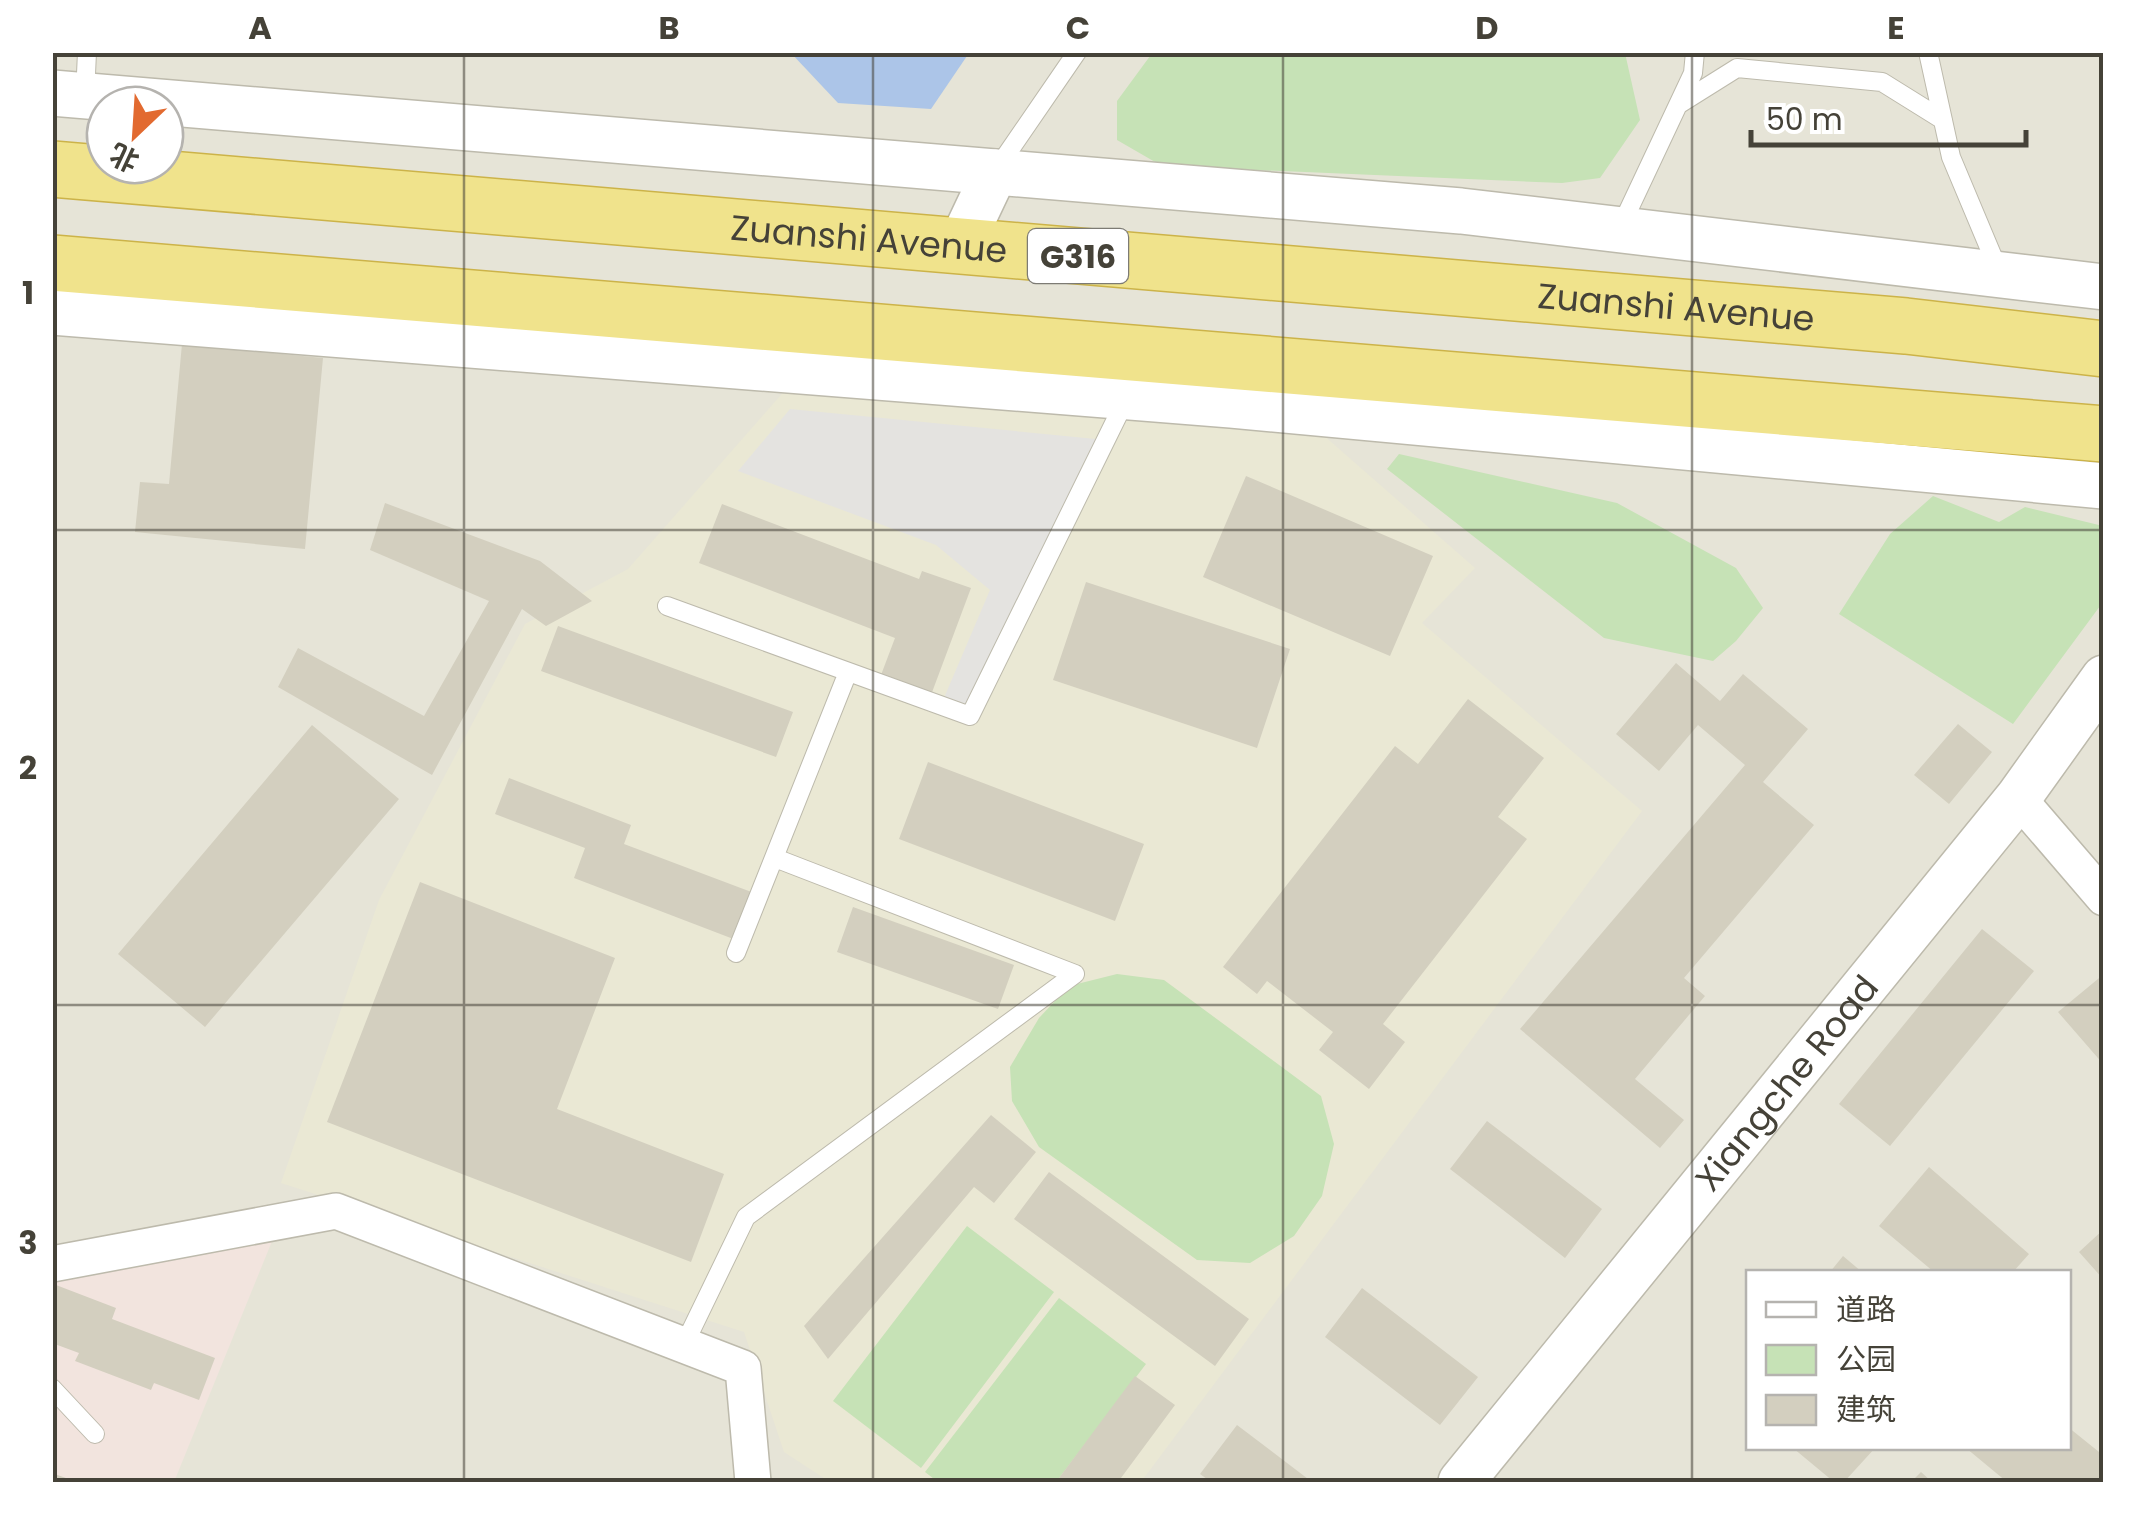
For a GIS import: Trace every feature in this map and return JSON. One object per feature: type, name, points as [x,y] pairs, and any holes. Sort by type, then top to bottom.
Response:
[{"type":"highway","name":"Zuanshi Avenue","points":[[52,169],[1906,326],[2104,350]]},
{"type":"highway","points":[[52,263],[403,316],[2104,434]]},
{"type":"street","points":[[75,80],[995,172],[1462,212],[2104,286]]},
{"type":"street","points":[[960,246],[995,172]]},
{"type":"street","points":[[52,312],[403,316],[1127,397],[2104,486]]},
{"type":"street","name":"Xiangche Road","points":[[1461,1482],[2018,798],[2104,678]]},
{"type":"street","points":[[2018,798],[2104,898]]},
{"type":"street","points":[[52,1264],[336,1211],[742,1368],[753,1482]]},
{"type":"lane","points":[[995,172],[1077,52]]},
{"type":"lane","points":[[1619,230],[1693,73],[1694,52]]},
{"type":"lane","points":[[1928,52],[1951,157],[2000,274]]},
{"type":"lane","points":[[1678,105],[1737,68],[1882,82],[1943,120]]},
{"type":"lane","points":[[667,606],[970,716],[1127,397]]},
{"type":"lane","points":[[736,954],[848,672]]},
{"type":"lane","points":[[684,1345],[746,1217],[1075,974],[775,858]]},
{"type":"lane","points":[[52,1388],[96,1434]]},
{"type":"shaded area","points":[[53,53],[2103,53],[2103,1482],[53,1482]]},
{"type":"shaded area","points":[[788,387],[1314,427],[1475,568],[1422,623],[1642,811],[1141,1482],[830,1482],[784,1452],[744,1332],[281,1183],[379,900],[525,624],[628,569]]},
{"type":"shaded area","points":[[790,409],[1106,440],[970,716],[941,705],[990,590],[936,545],[738,471]]},
{"type":"shaded area","points":[[279,1224],[174,1482],[53,1482],[53,1264]]},
{"type":"green space","points":[[1153,52],[1625,53],[1640,120],[1600,178],[1562,183],[1162,166],[1117,140],[1117,101]]},
{"type":"green space","points":[[1399,454],[1617,503],[1736,568],[1763,608],[1736,641],[1713,661],[1604,638],[1387,469]]},
{"type":"green space","points":[[1933,496],[1999,522],[2025,507],[2103,526],[2103,602],[2013,724],[1839,614],[1890,534]]},
{"type":"green space","points":[[1117,974],[1164,980],[1321,1096],[1334,1144],[1322,1196],[1294,1236],[1250,1263],[1197,1260],[1039,1147],[1012,1101],[1010,1067],[1039,1018],[1069,986]]},
{"type":"green space","points":[[967,1226],[1054,1292],[921,1468],[833,1401]]},
{"type":"green space","points":[[1059,1298],[1146,1364],[1056,1482],[938,1482],[925,1472]]},
{"type":"water","points":[[791,53],[969,53],[931,109],[838,103]]},
{"type":"building","points":[[182,344],[323,358],[305,549],[135,532],[140,482],[169,484]]},
{"type":"building","points":[[1246,476],[1433,556],[1390,656],[1203,577]]},
{"type":"building","points":[[385,503],[540,561],[592,601],[546,626],[522,609],[432,775],[278,687],[298,648],[424,716],[489,601],[370,550]]},
{"type":"building","points":[[722,504],[919,579],[922,571],[971,588],[931,695],[881,675],[895,638],[699,563]]},
{"type":"building","points":[[1086,582],[1290,649],[1257,748],[1053,680]]},
{"type":"building","points":[[558,626],[793,712],[776,757],[541,671]]},
{"type":"building","points":[[1676,663],[1720,701],[1743,674],[1808,729],[1763,782],[1814,825],[1684,978],[1705,996],[1635,1079],[1684,1120],[1660,1148],[1520,1029],[1745,765],[1698,725],[1659,771],[1616,734]]},
{"type":"building","points":[[1468,699],[1544,758],[1498,817],[1527,839],[1383,1024],[1405,1042],[1369,1089],[1319,1050],[1333,1032],[1267,981],[1257,994],[1223,967],[1395,746],[1418,764]]},
{"type":"building","points":[[1958,724],[1992,752],[1949,804],[1914,775]]},
{"type":"building","points":[[312,725],[399,799],[205,1027],[118,954]]},
{"type":"building","points":[[928,762],[1144,844],[1115,921],[899,839]]},
{"type":"building","points":[[509,778],[631,825],[624,844],[754,893],[736,940],[574,878],[585,848],[495,814]]},
{"type":"building","points":[[420,882],[615,958],[557,1109],[724,1174],[691,1262],[327,1122]]},
{"type":"building","points":[[853,907],[1014,965],[998,1009],[837,952]]},
{"type":"building","points":[[1982,929],[2034,971],[1890,1146],[1839,1104]]},
{"type":"building","points":[[2104,974],[2104,1065],[2058,1012]]},
{"type":"building","points":[[991,1115],[1036,1152],[994,1203],[974,1187],[828,1359],[804,1326]]},
{"type":"building","points":[[1487,1121],[1602,1209],[1565,1258],[1450,1169]]},
{"type":"building","points":[[1929,1167],[2029,1254],[2015,1270],[1932,1270],[1879,1226]]},
{"type":"building","points":[[1049,1172],[1249,1319],[1215,1366],[1014,1219]]},
{"type":"building","points":[[2104,1229],[2104,1280],[2079,1252]]},
{"type":"building","points":[[1843,1256],[1860,1270],[1832,1270]]},
{"type":"building","points":[[56,1285],[116,1308],[112,1319],[215,1358],[199,1400],[154,1383],[151,1390],[75,1361],[79,1353],[52,1343],[52,1296]]},
{"type":"building","points":[[1362,1288],[1478,1377],[1440,1425],[1325,1337]]},
{"type":"building","points":[[1135,1376],[1175,1405],[1118,1482],[1056,1482]]},
{"type":"building","points":[[1237,1425],[1312,1482],[1211,1482],[1200,1474]]},
{"type":"building","points":[[2071,1429],[2104,1456],[2104,1482],[2007,1482],[1968,1450],[2071,1450]]},
{"type":"building","points":[[1795,1450],[1873,1450],[1844,1482],[1834,1482]]},
{"type":"building","points":[[1921,1472],[1932,1482],[1911,1482]]},
{"type":"building","points":[[52,1473],[77,1482],[52,1482]]}]
